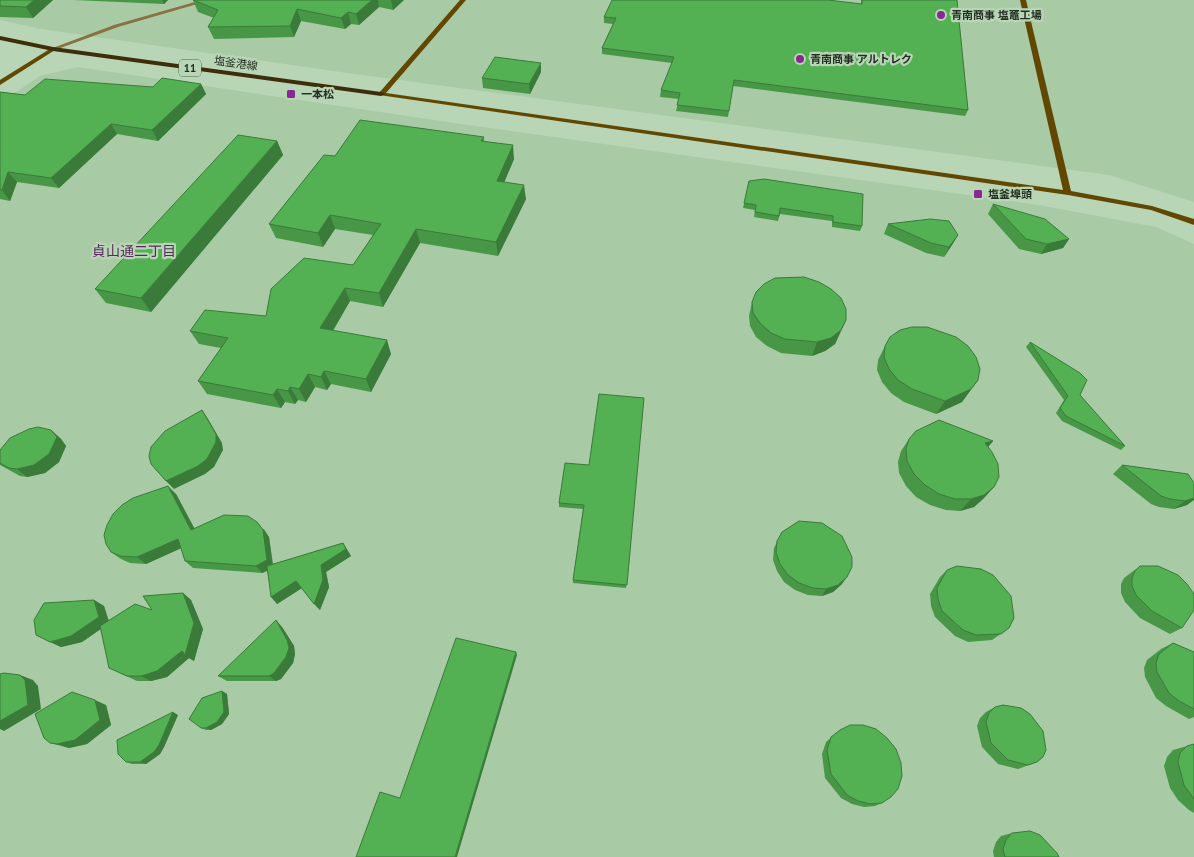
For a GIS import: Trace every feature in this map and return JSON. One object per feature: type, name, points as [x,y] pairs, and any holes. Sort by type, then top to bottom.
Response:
[{"type":"main road","name":"塩釜港線","points":[[0,38],[53,49],[381,94]]},
{"type":"street","points":[[0,83],[53,49],[116,26],[208,0]]},
{"type":"street","points":[[381,94],[464,0]]},
{"type":"street","points":[[1024,0],[1068,193]]},
{"type":"street","points":[[381,94],[1068,193],[1152,208],[1194,222]]},
{"type":"shaded area","points":[[0,0],[1194,0],[1194,202],[1109,175],[354,74],[41,29],[0,20]]},
{"type":"shaded area","points":[[78,67],[461,124],[1039,205],[1156,227],[1194,244],[1194,857],[0,857],[0,103],[40,76]]},
{"type":"building","points":[[0,0],[34,0],[26,7],[0,6]]},
{"type":"building","points":[[193,0],[372,0],[356,14],[348,12],[341,18],[297,9],[290,26],[208,27],[218,10]]},
{"type":"building","name":"青南商事 アルトレク","points":[[612,0],[828,0],[862,4],[862,0],[957,0],[968,110],[734,80],[729,111],[677,105],[680,93],[661,90],[674,57],[602,48],[616,18],[604,17]]},
{"type":"building","points":[[495,57],[541,63],[529,84],[482,78]]},
{"type":"building","points":[[162,78],[201,84],[152,130],[111,124],[51,178],[8,172],[2,190],[0,190],[0,92],[25,95],[45,79],[153,87]]},
{"type":"building","points":[[360,120],[484,137],[481,141],[513,145],[497,181],[524,185],[496,242],[416,229],[379,293],[345,288],[320,328],[387,340],[366,379],[324,371],[321,377],[308,374],[299,389],[290,387],[288,391],[277,389],[273,395],[198,381],[228,338],[190,331],[205,310],[266,316],[271,289],[304,258],[353,265],[381,224],[330,215],[318,233],[269,224],[324,155],[335,156]]},
{"type":"building","points":[[238,135],[277,141],[141,298],[95,289]]},
{"type":"building","points":[[764,179],[863,194],[862,226],[833,222],[833,216],[780,208],[779,216],[755,212],[756,205],[744,203],[749,181]]},
{"type":"building","points":[[993,204],[1045,219],[1069,239],[1047,244],[1026,239]]},
{"type":"building","points":[[930,219],[949,221],[958,235],[949,247],[931,243],[888,224]]},
{"type":"building","points":[[804,277],[819,282],[831,289],[841,298],[846,309],[846,320],[841,330],[831,338],[817,342],[785,339],[771,333],[753,313],[752,302],[756,292],[764,284],[775,278]]},
{"type":"building","points":[[912,327],[927,327],[956,337],[968,346],[976,357],[980,369],[978,380],[971,389],[945,401],[912,389],[898,380],[889,369],[884,357],[885,346],[890,337],[900,330]]},
{"type":"building","points":[[1030,342],[1080,373],[1087,380],[1080,395],[1125,446],[1066,416],[1060,408],[1068,396]]},
{"type":"building","points":[[599,394],[644,398],[627,585],[573,580],[584,505],[559,503],[565,463],[589,465]]},
{"type":"building","points":[[202,410],[216,434],[216,442],[207,459],[198,466],[166,481],[151,464],[149,456],[151,447],[165,431]]},
{"type":"building","points":[[939,420],[993,441],[985,443],[998,464],[999,477],[994,487],[984,495],[971,499],[955,499],[939,494],[925,485],[914,474],[907,461],[906,449],[909,439],[916,431]]},
{"type":"building","points":[[38,427],[51,430],[57,437],[49,454],[34,465],[17,469],[9,468],[0,463],[0,450],[10,438]]},
{"type":"building","points":[[1122,465],[1188,474],[1194,483],[1194,498],[1185,501],[1161,496]]},
{"type":"building","points":[[168,486],[191,530],[224,515],[248,516],[257,522],[263,530],[267,560],[256,566],[185,561],[178,539],[137,557],[120,556],[111,552],[106,544],[104,535],[113,514],[133,498]]},
{"type":"building","points":[[799,521],[822,523],[842,536],[852,557],[852,567],[847,577],[838,585],[826,589],[813,588],[799,583],[788,575],[780,564],[776,552],[777,541],[782,532]]},
{"type":"building","points":[[343,543],[346,549],[321,565],[323,580],[314,604],[296,581],[271,597],[267,566]]},
{"type":"building","points":[[957,566],[981,569],[993,575],[1011,596],[1014,618],[1009,628],[1001,634],[976,635],[963,630],[942,611],[937,588],[947,570]]},
{"type":"building","points":[[1140,566],[1158,566],[1178,575],[1194,594],[1194,610],[1182,628],[1152,611],[1136,595],[1132,586],[1132,578]]},
{"type":"building","points":[[183,593],[194,623],[185,655],[182,651],[157,671],[141,676],[127,676],[109,668],[100,626],[135,604],[152,610],[143,596]]},
{"type":"building","points":[[94,600],[99,617],[71,636],[50,642],[36,635],[34,620],[44,603]]},
{"type":"building","points":[[276,620],[287,640],[289,648],[286,657],[274,673],[269,676],[218,676]]},
{"type":"building","points":[[456,638],[516,652],[455,857],[356,857],[380,792],[400,798]]},
{"type":"building","points":[[1173,643],[1194,652],[1194,709],[1169,693],[1157,672],[1156,663],[1159,654]]},
{"type":"building","points":[[0,674],[20,675],[25,680],[28,705],[0,721]]},
{"type":"building","points":[[222,691],[224,712],[217,722],[206,728],[201,728],[189,719],[202,698]]},
{"type":"building","points":[[72,692],[95,700],[100,720],[75,740],[57,744],[50,743],[44,738],[35,714]]},
{"type":"building","points":[[1003,705],[1021,708],[1030,714],[1043,731],[1046,750],[1043,757],[1037,762],[1028,765],[1008,760],[991,743],[986,722],[989,713],[995,707]]},
{"type":"building","points":[[173,712],[159,745],[154,752],[140,762],[126,762],[118,754],[117,740]]},
{"type":"building","points":[[850,725],[863,725],[876,729],[896,749],[901,763],[902,776],[898,789],[882,803],[870,804],[858,801],[847,795],[831,774],[827,750],[831,737]]},
{"type":"building","points":[[1194,744],[1194,799],[1184,785],[1178,762],[1180,753],[1187,746]]},
{"type":"building","points":[[1030,831],[1040,835],[1059,857],[1005,857],[1003,849],[1006,840],[1012,833]]},
{"type":"place","name":"青南商事 塩竈工場","points":[[941,15]]},
{"type":"place","name":"青南商事 アルトレク","points":[[800,59]]},
{"type":"place","name":"一本松","points":[[291,94]]},
{"type":"place","name":"塩釜埠頭","points":[[978,194]]},
{"type":"district","name":"貞山通二丁目","points":[[134,251]]}]
